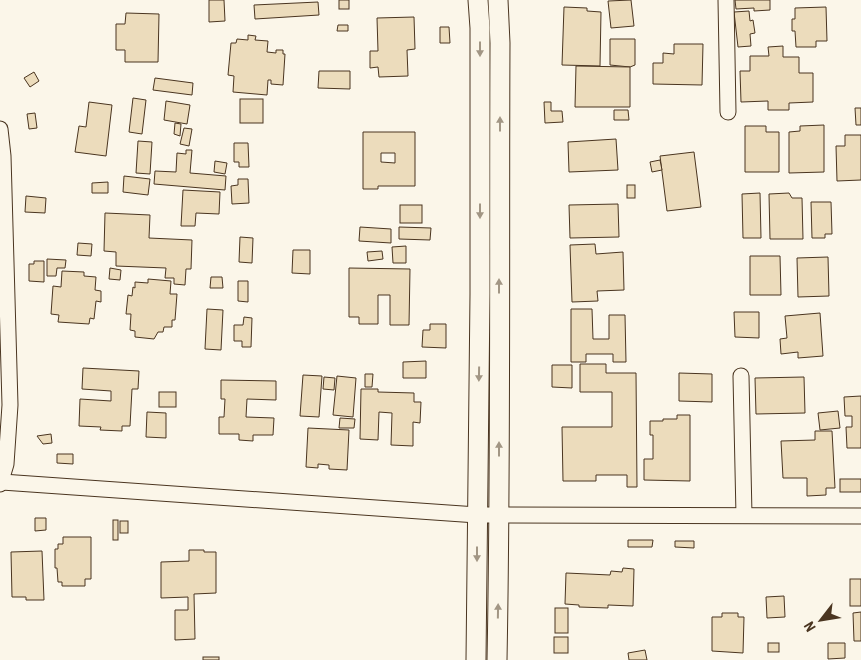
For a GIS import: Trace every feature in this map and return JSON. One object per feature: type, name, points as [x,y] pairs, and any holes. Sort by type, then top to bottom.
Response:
[{"type":"street","points":[[476,660],[480,294],[478,0]]},
{"type":"street","points":[[497,660],[500,43],[498,0]]},
{"type":"street","points":[[726,0],[728,112]]},
{"type":"street","points":[[0,129],[3,156],[10,405],[6,464],[1,483],[477,515],[861,516]]},
{"type":"street","points":[[741,376],[744,515]]},
{"type":"building","points":[[209,0],[224,0],[225,21],[209,22]]},
{"type":"building","points":[[339,0],[349,0],[349,9],[339,9]]},
{"type":"building","points":[[631,0],[634,26],[611,28],[608,1]]},
{"type":"building","points":[[735,0],[770,0],[770,10],[754,11],[754,8],[736,9]]},
{"type":"building","points":[[318,2],[319,15],[255,19],[254,5]]},
{"type":"building","points":[[564,7],[587,8],[587,11],[601,12],[600,66],[562,65]]},
{"type":"building","points":[[826,7],[827,41],[816,41],[816,47],[796,47],[795,31],[792,31],[792,19],[795,19],[795,8]]},
{"type":"building","points":[[749,11],[750,21],[753,20],[755,33],[750,34],[751,46],[738,47],[734,12]]},
{"type":"building","points":[[126,13],[159,14],[158,62],[125,62],[125,50],[116,50],[116,24],[125,24]]},
{"type":"building","points":[[414,17],[415,49],[407,50],[408,76],[379,77],[378,67],[370,68],[370,51],[378,51],[377,18]]},
{"type":"building","points":[[338,25],[348,25],[348,31],[337,31]]},
{"type":"building","points":[[440,27],[449,27],[450,43],[440,43]]},
{"type":"building","points":[[248,35],[256,36],[255,40],[268,41],[267,52],[276,53],[276,50],[283,50],[283,54],[285,54],[283,85],[271,84],[271,80],[268,80],[267,95],[233,92],[234,76],[228,75],[231,43],[236,43],[237,39],[248,40]]},
{"type":"building","points":[[610,39],[635,39],[635,65],[630,67],[610,65]]},
{"type":"building","points":[[674,44],[703,44],[702,85],[653,84],[653,63],[663,63],[663,53],[674,54]]},
{"type":"building","points":[[783,46],[783,57],[799,57],[799,73],[813,73],[813,102],[789,103],[789,110],[768,110],[768,101],[741,102],[740,71],[750,71],[750,56],[769,56],[768,47]]},
{"type":"building","points":[[576,66],[630,67],[630,107],[575,107]]},
{"type":"building","points":[[319,71],[350,71],[350,89],[318,88]]},
{"type":"building","points":[[34,72],[39,81],[30,87],[24,78]]},
{"type":"building","points":[[155,78],[193,83],[192,95],[153,90]]},
{"type":"building","points":[[133,98],[146,100],[142,134],[129,132]]},
{"type":"building","points":[[240,99],[263,99],[263,123],[240,123]]},
{"type":"building","points":[[166,101],[190,105],[187,124],[164,120]]},
{"type":"building","points":[[89,102],[112,105],[106,156],[75,152],[79,126],[86,127]]},
{"type":"building","points":[[544,102],[551,102],[551,111],[562,111],[563,122],[545,123]]},
{"type":"building","points":[[855,108],[861,108],[861,125],[856,125]]},
{"type":"building","points":[[614,110],[628,110],[629,120],[614,120]]},
{"type":"building","points":[[35,113],[37,128],[29,129],[27,114]]},
{"type":"building","points":[[175,123],[181,124],[180,136],[174,134]]},
{"type":"building","points":[[824,125],[824,172],[789,173],[789,132],[800,131],[800,126]]},
{"type":"building","points":[[745,126],[766,126],[766,132],[779,132],[779,172],[745,172]]},
{"type":"building","points":[[184,128],[192,129],[189,146],[180,144]]},
{"type":"building","points":[[363,132],[415,132],[415,186],[378,186],[378,189],[363,189]],"holes":[[[381,153],[395,153],[395,163],[381,162]]]},
{"type":"building","points":[[845,135],[861,135],[861,180],[837,181],[836,146],[845,146]]},
{"type":"building","points":[[616,139],[618,170],[569,172],[568,142]]},
{"type":"building","points":[[138,141],[152,142],[150,174],[136,173]]},
{"type":"building","points":[[234,143],[248,143],[249,167],[239,167],[239,162],[234,162]]},
{"type":"building","points":[[186,150],[192,150],[190,173],[226,176],[225,190],[154,184],[155,171],[176,172],[177,153],[186,154]]},
{"type":"building","points":[[694,152],[701,207],[667,211],[660,156]]},
{"type":"building","points":[[660,160],[662,170],[652,172],[650,162]]},
{"type":"building","points":[[215,161],[227,163],[225,174],[214,172]]},
{"type":"building","points":[[124,176],[150,179],[148,195],[123,192]]},
{"type":"building","points":[[238,179],[248,179],[249,203],[232,204],[231,186],[238,185]]},
{"type":"building","points":[[108,182],[108,193],[92,193],[92,183]]},
{"type":"building","points":[[627,185],[635,185],[635,198],[627,198]]},
{"type":"building","points":[[183,190],[220,192],[219,214],[196,213],[195,226],[181,226]]},
{"type":"building","points":[[760,193],[761,238],[743,238],[742,194]]},
{"type":"building","points":[[789,193],[792,198],[802,198],[803,239],[770,239],[769,194]]},
{"type":"building","points":[[26,196],[46,198],[45,213],[25,212]]},
{"type":"building","points":[[811,202],[831,202],[832,234],[825,234],[825,238],[812,238]]},
{"type":"building","points":[[618,204],[619,237],[570,238],[569,205]]},
{"type":"building","points":[[400,205],[422,205],[422,223],[400,223]]},
{"type":"building","points":[[105,213],[150,215],[149,238],[192,240],[191,269],[186,269],[185,285],[174,284],[174,278],[165,278],[166,268],[116,266],[116,252],[104,251]]},
{"type":"building","points":[[360,227],[391,229],[391,243],[359,241]]},
{"type":"building","points":[[399,227],[431,228],[430,240],[399,239]]},
{"type":"building","points":[[240,237],[253,238],[252,263],[239,262]]},
{"type":"building","points":[[78,243],[92,244],[91,256],[77,255]]},
{"type":"building","points":[[595,244],[596,254],[623,252],[624,290],[597,291],[598,301],[572,302],[570,245]]},
{"type":"building","points":[[406,246],[406,263],[393,263],[392,247]]},
{"type":"building","points":[[293,250],[310,250],[310,274],[292,273]]},
{"type":"building","points":[[382,251],[383,259],[368,261],[367,252]]},
{"type":"building","points":[[750,256],[780,256],[781,295],[750,295]]},
{"type":"building","points":[[828,257],[829,296],[798,297],[797,258]]},
{"type":"building","points":[[47,259],[66,260],[65,268],[57,268],[56,276],[47,276]]},
{"type":"building","points":[[34,261],[44,261],[44,282],[29,281],[29,264],[34,264]]},
{"type":"building","points":[[110,268],[121,270],[120,280],[109,279]]},
{"type":"building","points":[[349,268],[410,269],[409,325],[390,325],[390,295],[378,295],[378,324],[359,324],[359,317],[349,317]]},
{"type":"building","points":[[62,271],[84,272],[84,276],[96,277],[95,290],[101,291],[101,302],[96,301],[94,319],[90,318],[89,324],[58,322],[59,315],[51,314],[53,286],[61,287]]},
{"type":"building","points":[[211,277],[222,277],[223,288],[210,288]]},
{"type":"building","points":[[148,279],[171,281],[170,294],[177,294],[175,320],[172,320],[172,327],[164,327],[163,332],[158,332],[154,339],[135,337],[135,331],[130,330],[131,314],[126,314],[128,295],[132,296],[135,282],[148,283]]},
{"type":"building","points":[[238,281],[248,281],[248,302],[238,301]]},
{"type":"building","points":[[207,309],[223,310],[221,350],[205,349]]},
{"type":"building","points":[[571,309],[592,309],[593,339],[609,339],[609,315],[625,315],[626,362],[613,362],[613,354],[586,354],[586,362],[571,362]]},
{"type":"building","points":[[734,312],[759,312],[759,338],[735,337]]},
{"type":"building","points":[[820,313],[823,356],[798,358],[798,352],[781,354],[780,339],[787,338],[785,316]]},
{"type":"building","points":[[244,317],[252,318],[251,347],[242,347],[242,341],[234,341],[234,325],[243,325]]},
{"type":"building","points":[[430,324],[446,324],[446,348],[422,347],[423,330],[430,330]]},
{"type":"building","points":[[426,361],[426,378],[403,378],[403,362]]},
{"type":"building","points":[[580,364],[606,364],[606,373],[636,373],[637,487],[627,487],[627,475],[596,475],[596,481],[563,481],[562,427],[612,427],[612,392],[580,392]]},
{"type":"building","points":[[552,365],[572,365],[572,388],[552,387]]},
{"type":"building","points":[[83,368],[139,371],[138,389],[132,389],[130,426],[122,426],[122,431],[100,430],[101,427],[79,426],[80,399],[111,401],[111,391],[82,389]]},
{"type":"building","points":[[679,373],[712,374],[712,402],[679,401]]},
{"type":"building","points":[[365,374],[373,374],[372,387],[365,387]]},
{"type":"building","points":[[303,375],[322,376],[319,417],[300,416]]},
{"type":"building","points":[[337,376],[356,378],[353,417],[333,415]]},
{"type":"building","points":[[324,377],[335,378],[334,390],[323,389]]},
{"type":"building","points":[[804,377],[805,413],[756,414],[755,378]]},
{"type":"building","points":[[221,380],[276,381],[276,400],[247,399],[246,417],[274,418],[273,435],[253,435],[253,441],[239,440],[239,434],[219,434],[219,417],[224,417],[225,399],[221,399]]},
{"type":"building","points":[[361,389],[378,389],[378,392],[414,393],[414,402],[421,402],[420,423],[413,422],[413,446],[391,445],[392,413],[379,412],[378,440],[360,439]]},
{"type":"building","points":[[159,392],[176,392],[176,407],[159,407]]},
{"type":"building","points":[[861,396],[861,448],[847,448],[846,427],[852,427],[852,416],[845,416],[844,397]]},
{"type":"building","points":[[838,411],[840,428],[820,430],[818,413]]},
{"type":"building","points":[[147,412],[166,413],[166,438],[146,437]]},
{"type":"building","points":[[677,415],[690,415],[690,481],[644,480],[644,459],[653,459],[653,435],[650,435],[650,421],[677,419]]},
{"type":"building","points":[[340,418],[355,419],[354,428],[339,428]]},
{"type":"building","points":[[308,428],[349,430],[347,470],[329,469],[329,465],[318,464],[318,468],[306,467]]},
{"type":"building","points":[[815,431],[832,431],[835,488],[826,488],[826,495],[807,496],[807,478],[783,478],[781,441],[815,440]]},
{"type":"building","points":[[51,434],[52,443],[43,444],[37,436]]},
{"type":"building","points":[[57,454],[73,454],[73,464],[57,463]]},
{"type":"building","points":[[840,479],[861,479],[861,492],[840,492]]},
{"type":"building","points":[[35,518],[46,518],[46,530],[35,531]]},
{"type":"building","points":[[113,520],[118,520],[118,540],[113,540]]},
{"type":"building","points":[[120,521],[128,521],[128,533],[120,533]]},
{"type":"building","points":[[63,537],[91,537],[91,579],[85,579],[85,586],[62,586],[62,582],[58,582],[57,568],[55,568],[55,549],[58,549],[58,544],[63,544]]},
{"type":"building","points":[[628,540],[653,540],[652,547],[628,547]]},
{"type":"building","points":[[675,541],[694,541],[694,548],[675,547]]},
{"type":"building","points":[[189,550],[216,552],[216,593],[194,594],[195,639],[175,640],[175,610],[188,610],[188,597],[161,598],[161,562],[189,561]]},
{"type":"building","points":[[42,551],[44,600],[26,600],[26,597],[12,597],[11,552]]},
{"type":"building","points":[[623,568],[634,569],[633,606],[608,605],[608,608],[579,607],[579,605],[565,604],[566,573],[610,575],[611,571],[622,572]]},
{"type":"building","points":[[850,579],[861,579],[861,606],[850,606]]},
{"type":"building","points":[[784,596],[785,617],[767,618],[766,597]]},
{"type":"building","points":[[555,608],[568,608],[568,633],[555,633]]},
{"type":"building","points":[[861,612],[861,641],[854,641],[853,613]]},
{"type":"building","points":[[722,613],[738,613],[738,617],[744,617],[743,653],[712,651],[712,617],[722,617]]},
{"type":"building","points":[[554,637],[568,637],[568,653],[554,653]]},
{"type":"building","points":[[768,643],[779,643],[779,652],[768,652]]},
{"type":"building","points":[[828,643],[845,643],[845,658],[828,659]]},
{"type":"building","points":[[645,650],[647,660],[629,660],[628,653]]},
{"type":"building","points":[[203,657],[219,657],[219,660],[203,660]]}]
